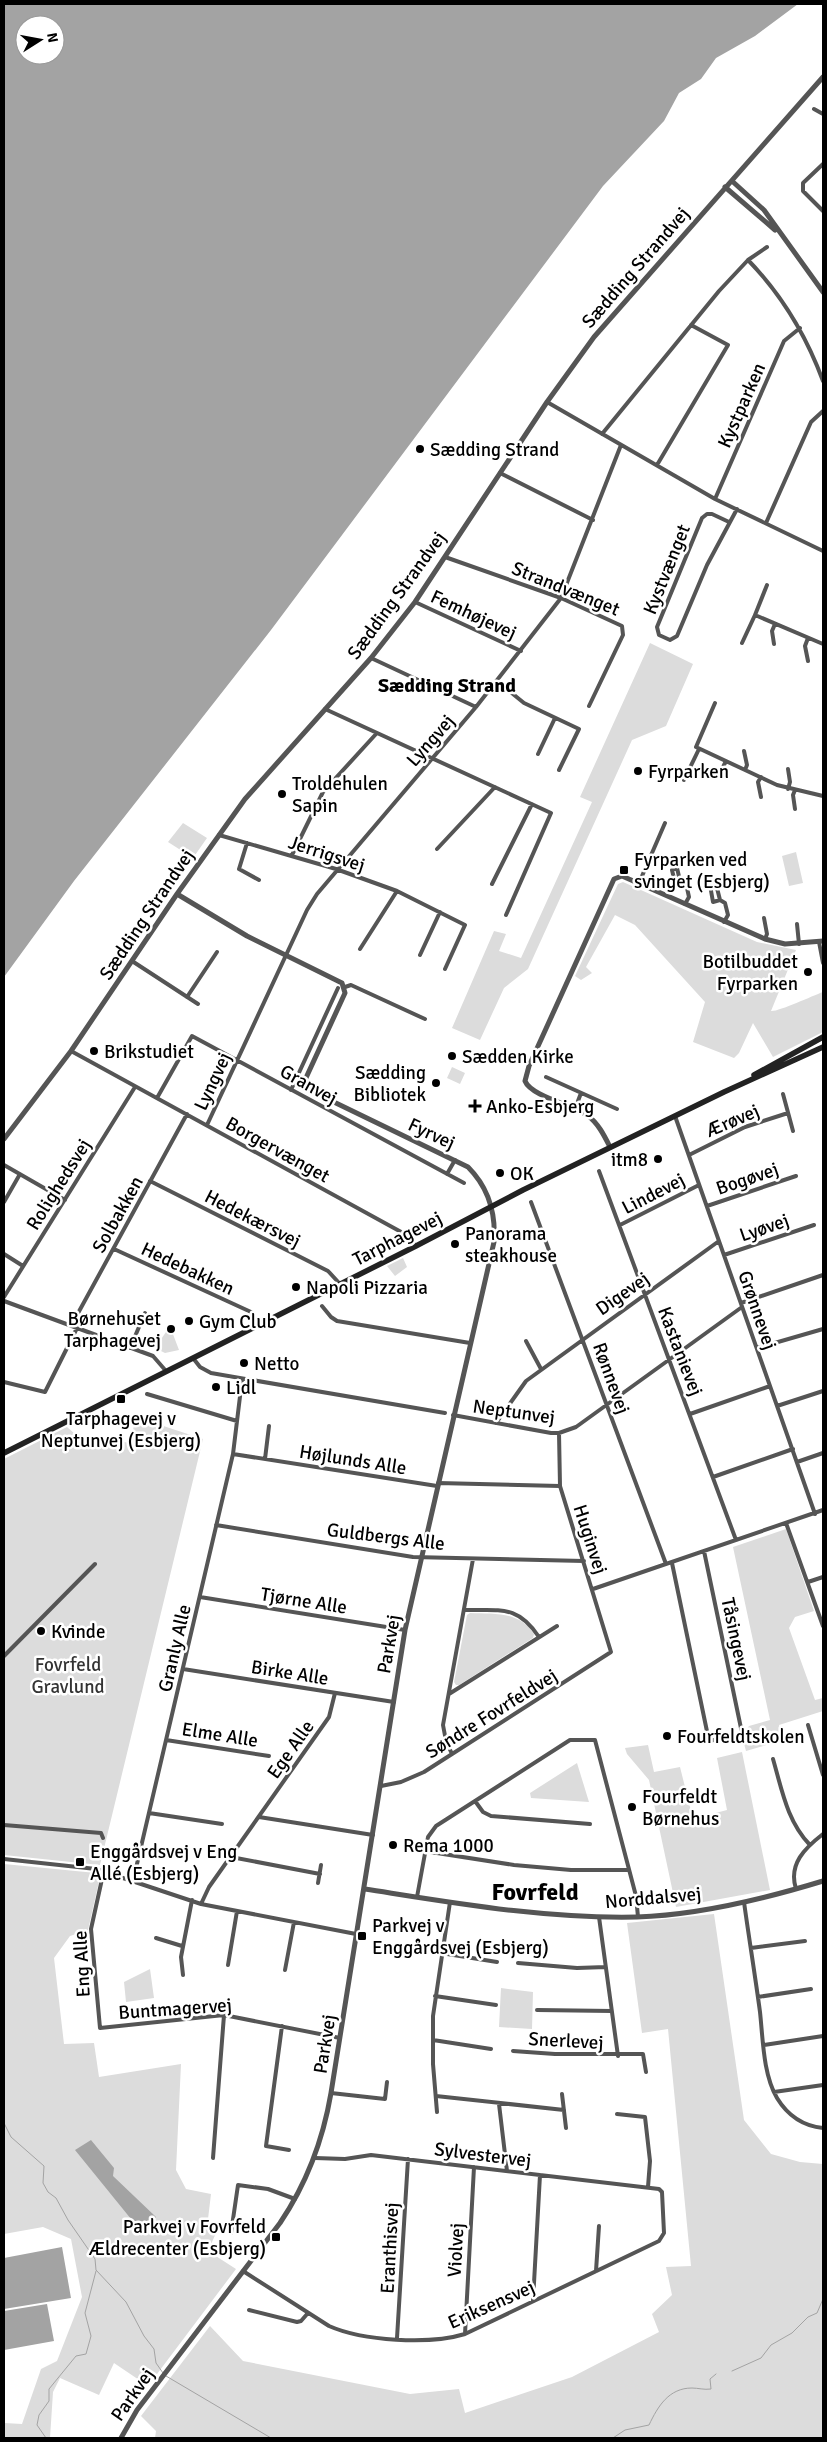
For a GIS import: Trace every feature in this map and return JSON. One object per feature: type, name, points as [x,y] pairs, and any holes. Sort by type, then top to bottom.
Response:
[{"type":"main road","name":"Tarphagevej","points":[[724,1092],[823,1037]]},
{"type":"main road","name":"Tarphagevej","points":[[4,1453],[610,1147],[823,1047]]},
{"type":"street","name":"Sædding Strandvej","points":[[4,1139],[71,1051],[177,894],[245,799],[371,658],[415,602],[547,402],[594,337],[626,297],[732,181],[823,77]]},
{"type":"street","points":[[814,109],[823,114]]},
{"type":"street","points":[[823,164],[803,183],[802,187],[803,191],[823,211]]},
{"type":"street","points":[[732,181],[764,210],[823,292]]},
{"type":"street","points":[[725,188],[781,236]]},
{"type":"street","points":[[602,434],[718,291],[748,260],[767,247]]},
{"type":"street","points":[[748,260],[783,301],[800,328],[823,381]]},
{"type":"street","name":"Kystparken","points":[[657,465],[728,345],[691,325]]},
{"type":"street","name":"Kystparken","points":[[715,499],[784,341],[800,328]]},
{"type":"street","points":[[547,402],[715,499],[823,551]]},
{"type":"street","points":[[766,523],[811,422],[823,411]]},
{"type":"street","name":"Lyngvej","points":[[207,1125],[307,910],[336,869],[476,707],[561,598],[621,445]]},
{"type":"street","points":[[500,473],[593,520]]},
{"type":"street","name":"Kystvænget","points":[[729,522],[712,514],[707,514],[702,518],[658,627],[659,635],[670,640],[677,636],[707,565],[737,509]]},
{"type":"street","name":"Strandvænget","points":[[444,557],[561,598],[620,625],[624,629],[589,706]]},
{"type":"street","points":[[742,643],[767,586]]},
{"type":"street","name":"Femhøjevej","points":[[415,602],[521,651]]},
{"type":"street","points":[[755,615],[823,644]]},
{"type":"street","points":[[774,644],[772,632],[775,624]]},
{"type":"street","points":[[808,638],[805,646],[808,661]]},
{"type":"street","points":[[371,658],[476,707]]},
{"type":"street","points":[[497,681],[524,703],[578,728],[559,770]]},
{"type":"street","points":[[715,703],[696,747],[788,789],[823,796]]},
{"type":"street","points":[[325,709],[551,814],[506,914]]},
{"type":"street","points":[[538,754],[555,718]]},
{"type":"street","points":[[292,856],[323,792],[376,734]]},
{"type":"street","points":[[684,780],[699,749]]},
{"type":"street","points":[[744,751],[747,765],[745,770]]},
{"type":"street","points":[[725,777],[723,767],[726,761]]},
{"type":"street","points":[[788,769],[790,782],[788,789]]},
{"type":"street","points":[[760,777],[758,782],[760,797]]},
{"type":"street","points":[[437,849],[496,787]]},
{"type":"street","points":[[795,790],[793,794],[795,809]]},
{"type":"street","points":[[492,884],[532,804]]},
{"type":"street","points":[[640,883],[665,823]]},
{"type":"street","name":"Jerrigsvej","points":[[218,835],[336,869],[397,891],[465,925],[445,969]]},
{"type":"street","points":[[248,843],[239,869],[259,880]]},
{"type":"street","points":[[610,1147],[595,1122],[575,1109],[531,1089],[526,1084],[525,1077],[614,879],[622,876],[640,883],[765,940],[785,944],[821,941],[823,964]]},
{"type":"street","points":[[720,900],[713,902],[710,885],[716,884],[720,900],[725,903],[728,915],[724,922]]},
{"type":"street","points":[[682,885],[687,888],[689,897],[686,904]]},
{"type":"street","points":[[360,949],[397,891]]},
{"type":"street","points":[[177,894],[247,936],[340,981],[344,986],[351,985],[425,1019]]},
{"type":"street","points":[[420,955],[440,912]]},
{"type":"street","points":[[764,918],[767,934],[765,940]]},
{"type":"street","points":[[797,924],[799,944]]},
{"type":"street","points":[[187,997],[217,952]]},
{"type":"street","points":[[132,961],[198,1004]]},
{"type":"street","name":"Fyrvej","points":[[344,986],[345,993],[339,1008],[305,1080],[307,1089],[468,1167],[479,1179],[492,1206]]},
{"type":"street","points":[[291,1090],[338,988]]},
{"type":"street","points":[[331,1004],[339,1008]]},
{"type":"street","name":"Granvej","points":[[157,1098],[192,1036],[464,1183]]},
{"type":"street","name":"Borgervænget","points":[[71,1051],[403,1233],[416,1246]]},
{"type":"street","points":[[546,1076],[617,1109]]},
{"type":"street","name":"Rolighedsvej","points":[[4,1297],[135,1087]]},
{"type":"street","points":[[575,1109],[581,1093]]},
{"type":"street","name":"Ærøvej","points":[[783,1094],[794,1130]]},
{"type":"street","name":"Ærøvej","points":[[688,1155],[745,1127],[788,1113]]},
{"type":"street","name":"Solbakken","points":[[70,1326],[187,1114]]},
{"type":"street","name":"Grønnevej","points":[[675,1116],[778,1406],[814,1514]]},
{"type":"street","points":[[447,1174],[455,1160]]},
{"type":"street","points":[[4,1165],[65,1200]]},
{"type":"street","name":"Kastanievej","points":[[599,1171],[736,1540]]},
{"type":"street","points":[[4,1202],[20,1174]]},
{"type":"street","name":"Bogøvej","points":[[707,1206],[796,1176]]},
{"type":"street","name":"Hedekærsvej","points":[[150,1181],[328,1271],[340,1284]]},
{"type":"street","name":"Lindevej","points":[[620,1225],[699,1185]]},
{"type":"street","name":"Rønnevej","points":[[531,1202],[666,1564]]},
{"type":"street","name":"Parkvej","points":[[121,2438],[137,2410],[243,2271],[295,2199],[315,2158],[326,2122],[365,1889],[405,1630],[420,1557],[494,1242],[495,1226],[492,1206]]},
{"type":"street","name":"Lyøvej","points":[[724,1255],[814,1225]]},
{"type":"street","name":"Digevej","points":[[496,1423],[526,1381],[582,1338],[719,1241]]},
{"type":"street","name":"Hedebakken","points":[[114,1249],[251,1312]]},
{"type":"street","points":[[4,1254],[23,1266]]},
{"type":"street","name":"Neptunvej","points":[[453,1415],[560,1433],[576,1427],[742,1305],[823,1275]]},
{"type":"street","points":[[4,1301],[153,1356],[166,1371]]},
{"type":"street","points":[[322,1306],[331,1317],[338,1321],[470,1343]]},
{"type":"street","points":[[130,1348],[145,1313]]},
{"type":"street","points":[[4,1382],[44,1392],[76,1328]]},
{"type":"street","points":[[757,1348],[823,1329]]},
{"type":"street","points":[[526,1341],[541,1369]]},
{"type":"street","name":"Neptunvej","points":[[193,1358],[200,1367],[211,1373],[242,1380],[445,1413]]},
{"type":"street","name":"Granly Alle","points":[[133,1881],[233,1454],[242,1380]]},
{"type":"street","points":[[690,1414],[770,1386]]},
{"type":"street","points":[[778,1406],[823,1391]]},
{"type":"street","points":[[147,1394],[237,1422]]},
{"type":"street","points":[[265,1459],[269,1426]]},
{"type":"street","name":"Huginvej","points":[[560,1433],[560,1486],[611,1652]]},
{"type":"street","points":[[713,1477],[793,1449]]},
{"type":"street","points":[[797,1462],[823,1453]]},
{"type":"street","name":"Højlunds Alle","points":[[233,1454],[437,1485],[560,1486]]},
{"type":"street","points":[[593,1589],[823,1510]]},
{"type":"street","points":[[786,1523],[823,1626]]},
{"type":"street","name":"Guldbergs Alle","points":[[216,1526],[420,1557],[584,1561]]},
{"type":"street","name":"Tåsingevej","points":[[704,1551],[742,1733]]},
{"type":"street","points":[[452,1754],[446,1741],[444,1725],[473,1559]]},
{"type":"street","points":[[672,1563],[709,1741],[728,1737]]},
{"type":"street","points":[[4,1656],[95,1564]]},
{"type":"street","points":[[808,1582],[823,1577]]},
{"type":"street","name":"Tjørne Alle","points":[[200,1597],[405,1630]]},
{"type":"street","points":[[464,1610],[510,1612],[529,1622],[539,1637]]},
{"type":"street","points":[[449,1694],[557,1626]]},
{"type":"street","name":"Søndre Fovrfeldvej","points":[[380,1786],[414,1778],[611,1652]]},
{"type":"street","name":"Birke Alle","points":[[183,1669],[394,1702]]},
{"type":"street","name":"Ege Alle","points":[[201,1904],[209,1887],[329,1717],[335,1693]]},
{"type":"street","points":[[808,1725],[823,1775]]},
{"type":"street","name":"Elme Alle","points":[[166,1740],[269,1756]]},
{"type":"street","points":[[417,1897],[424,1851],[428,1837],[436,1826],[570,1740],[595,1740],[636,1896],[638,1917]]},
{"type":"street","points":[[773,1759],[791,1820],[810,1845]]},
{"type":"street","points":[[474,1801],[483,1812],[491,1816],[590,1824]]},
{"type":"street","points":[[149,1813],[222,1824]]},
{"type":"street","points":[[259,1817],[373,1835]]},
{"type":"street","points":[[4,1825],[100,1833],[103,1838]]},
{"type":"street","points":[[796,1889],[793,1872],[798,1860],[810,1845],[823,1834]]},
{"type":"street","points":[[424,1851],[524,1866],[570,1870],[629,1870]]},
{"type":"street","points":[[231,1857],[320,1874]]},
{"type":"street","points":[[4,1860],[96,1868],[201,1904],[356,1934]]},
{"type":"street","points":[[318,1883],[321,1865]]},
{"type":"street","name":"Eng Alle","points":[[100,2028],[91,1929],[104,1870]]},
{"type":"street","name":"Norddalsvej","points":[[365,1889],[532,1913],[638,1917],[693,1911],[744,1902],[823,1881]]},
{"type":"street","points":[[182,1975],[182,1946],[192,1900]]},
{"type":"street","points":[[437,2112],[433,2040],[435,1996],[450,1902]]},
{"type":"street","points":[[744,1902],[764,2045],[774,2092],[787,2112],[798,2121],[812,2127],[823,2128]]},
{"type":"street","points":[[228,1965],[237,1911]]},
{"type":"street","name":"Snerlevej","points":[[599,1917],[618,2056]]},
{"type":"street","points":[[285,1970],[294,1922]]},
{"type":"street","points":[[156,1938],[182,1946]]},
{"type":"street","points":[[751,1948],[805,1941]]},
{"type":"street","points":[[441,1952],[497,1962]]},
{"type":"street","points":[[518,1964],[577,1968],[606,1967]]},
{"type":"street","points":[[758,1997],[812,1989]]},
{"type":"street","points":[[435,1996],[496,2005]]},
{"type":"street","name":"Snerlevej","points":[[537,2010],[612,2011]]},
{"type":"street","points":[[213,2158],[224,2015]]},
{"type":"street","name":"Buntmagervej","points":[[100,2028],[224,2015],[340,2038]]},
{"type":"street","points":[[282,2026],[266,2146],[289,2150]]},
{"type":"street","points":[[764,2045],[823,2036]]},
{"type":"street","points":[[433,2040],[491,2049]]},
{"type":"street","name":"Snerlevej","points":[[513,2051],[618,2056],[643,2054],[646,2072]]},
{"type":"street","name":"Parkvej","points":[[331,2093],[385,2099],[387,2082]]},
{"type":"street","points":[[774,2092],[823,2085]]},
{"type":"street","points":[[562,2094],[566,2128]]},
{"type":"street","points":[[436,2096],[564,2110]]},
{"type":"street","points":[[500,2104],[508,2171]]},
{"type":"street","points":[[617,2114],[645,2117],[650,2161],[648,2187]]},
{"type":"street","name":"Sylvestervej","points":[[315,2158],[345,2159],[371,2155],[648,2187],[659,2189],[662,2192]]},
{"type":"street","name":"Eranthisvej","points":[[397,2338],[408,2159]]},
{"type":"street","name":"Violvej","points":[[465,2334],[474,2167]]},
{"type":"street","points":[[533,2301],[540,2175]]},
{"type":"street","points":[[231,2233],[238,2185],[268,2189],[295,2199]]},
{"type":"street","name":"Eriksensvej","points":[[243,2271],[308,2313],[344,2333],[366,2337],[448,2339],[465,2334],[663,2238],[662,2192]]},
{"type":"street","points":[[596,2271],[599,2226]]},
{"type":"street","points":[[249,2310],[297,2322],[301,2321],[308,2313]]},
{"type":"green space","points":[[650,643],[693,664],[666,726],[632,740],[528,969],[504,988],[480,1040],[452,1028],[494,931],[506,934],[499,951],[521,958],[592,802],[580,797]]},
{"type":"green space","points":[[183,823],[207,838],[193,858],[168,842]]},
{"type":"green space","points":[[796,852],[803,883],[789,886],[782,856]]},
{"type":"green space","points":[[623,882],[757,942],[796,950],[771,1011],[823,992],[823,1032],[773,1057],[753,1023],[739,1053],[734,1058],[693,1042],[705,1002],[635,925],[615,915],[586,967],[592,973],[581,980],[575,976],[618,884]]},
{"type":"green space","points":[[452,1067],[465,1073],[460,1084],[447,1078]]},
{"type":"green space","points":[[403,1258],[407,1267],[395,1276],[387,1266]]},
{"type":"green space","points":[[171,1329],[179,1350],[165,1353],[155,1348],[166,1332]]},
{"type":"green space","name":"Fovrfeld Gravlund","points":[[136,1417],[203,1439],[100,1865],[4,1855],[4,1459],[67,1427],[75,1434],[130,1443]]},
{"type":"green space","points":[[786,1529],[814,1611],[795,1617],[789,1628],[815,1700],[823,1698],[823,1711],[779,1725],[783,1740],[746,1751],[742,1736],[749,1726],[770,1720],[733,1547]]},
{"type":"green space","points":[[470,1613],[505,1615],[521,1621],[534,1634],[533,1638],[459,1685],[456,1685],[454,1682],[467,1615]]},
{"type":"green space","points":[[648,1745],[654,1772],[680,1767],[693,1819],[727,1810],[717,1758],[742,1752],[770,1890],[676,1907],[649,1780],[627,1754],[625,1748]]},
{"type":"green space","points":[[577,1763],[589,1802],[531,1798],[530,1793]]},
{"type":"green space","points":[[4,1864],[96,1873],[100,1877],[88,1930],[70,1936],[54,1958],[64,2044],[94,2043],[99,2077],[181,2064],[176,2170],[186,2189],[211,2194],[208,2219],[216,2233],[208,2251],[236,2269],[148,2386],[114,2363],[99,2395],[60,2378],[53,2392],[50,2438],[4,2438],[4,2423],[22,2424],[41,2369],[57,2361],[82,2297],[71,2239],[43,2227],[4,2234]]},
{"type":"green space","points":[[714,1914],[744,2120],[771,2154],[800,2162],[823,2164],[823,2438],[155,2438],[156,2431],[141,2416],[210,2326],[243,2361],[410,2394],[459,2389],[465,2413],[572,2377],[659,2332],[652,2314],[672,2295],[666,2267],[691,2266],[668,2029],[642,2033],[627,1923]]},
{"type":"green space","points":[[150,1969],[154,1998],[126,2002],[124,1982]]},
{"type":"green space","points":[[501,1988],[533,1992],[532,2029],[499,2027]]},
{"type":"shaded area","points":[[4,4],[798,4],[755,36],[716,58],[701,79],[679,93],[664,121],[603,186],[271,630],[74,881],[4,977]]},
{"type":"shaded area","points":[[91,2140],[114,2168],[113,2176],[156,2217],[144,2235],[75,2150]]},
{"type":"shaded area","points":[[62,2247],[71,2298],[4,2309],[4,2258]]},
{"type":"shaded area","points":[[47,2304],[54,2341],[4,2350],[4,2311]]},
{"type":"waterway","points":[[4,2123],[11,2137],[44,2166],[43,2183],[48,2192],[56,2198],[68,2220],[95,2259],[96,2270],[126,2302],[144,2336],[154,2349],[156,2363],[163,2373]]},
{"type":"waterway","points":[[46,2438],[37,2425],[39,2415],[49,2401],[49,2389],[76,2356],[86,2354],[91,2336],[85,2313],[96,2271]]},
{"type":"waterway","points":[[732,2371],[761,2358],[771,2345],[792,2333],[808,2317],[817,2313],[823,2299]]},
{"type":"waterway","points":[[613,2438],[625,2430],[649,2425],[660,2405],[677,2391],[692,2388],[711,2389],[710,2379],[716,2374]]},
{"type":"waterway","points":[[166,2376],[271,2438]]},
{"type":"place","name":"Sædding Strand","points":[[420,449]]},
{"type":"place","name":"Fyrparken","points":[[638,771]]},
{"type":"place","name":"Troldehulen Sapin","points":[[282,794]]},
{"type":"place","name":"Fyrparken ved svinget (Esbjerg)","points":[[624,870]]},
{"type":"place","name":"Botilbuddet Fyrparken","points":[[808,972]]},
{"type":"place","name":"Brikstudiet","points":[[94,1051]]},
{"type":"place","name":"Sædden Kirke","points":[[452,1056]]},
{"type":"place","name":"Sædding Bibliotek","points":[[436,1083]]},
{"type":"place","name":"Anko-Esbjerg","points":[[475,1106]]},
{"type":"place","name":"itm8","points":[[658,1159]]},
{"type":"place","name":"OK","points":[[500,1173]]},
{"type":"place","name":"Panorama steakhouse","points":[[455,1244]]},
{"type":"place","name":"Napoli Pizzaria","points":[[296,1287]]},
{"type":"place","name":"Gym Club","points":[[189,1321]]},
{"type":"place","name":"Børnehuset Tarphagevej","points":[[171,1329]]},
{"type":"place","name":"Netto","points":[[244,1363]]},
{"type":"place","name":"Lidl","points":[[216,1387]]},
{"type":"place","name":"Tarphagevej v Neptunvej (Esbjerg)","points":[[121,1399]]},
{"type":"place","name":"Kvinde","points":[[41,1631]]},
{"type":"place","name":"Fourfeldtskolen","points":[[667,1736]]},
{"type":"place","name":"Fourfeldt Børnehus","points":[[632,1807]]},
{"type":"place","name":"Rema 1000","points":[[393,1845]]},
{"type":"place","name":"Enggårdsvej v Eng Allé (Esbjerg)","points":[[80,1862]]},
{"type":"place","name":"Parkvej v Enggårdsvej (Esbjerg)","points":[[362,1936]]},
{"type":"place","name":"Parkvej v Fovrfeld Ældrecenter (Esbjerg)","points":[[276,2237]]},
{"type":"district","name":"Sædding Strand","points":[[447,685]]},
{"type":"district","name":"Fovrfeld","points":[[535,1892]]}]
